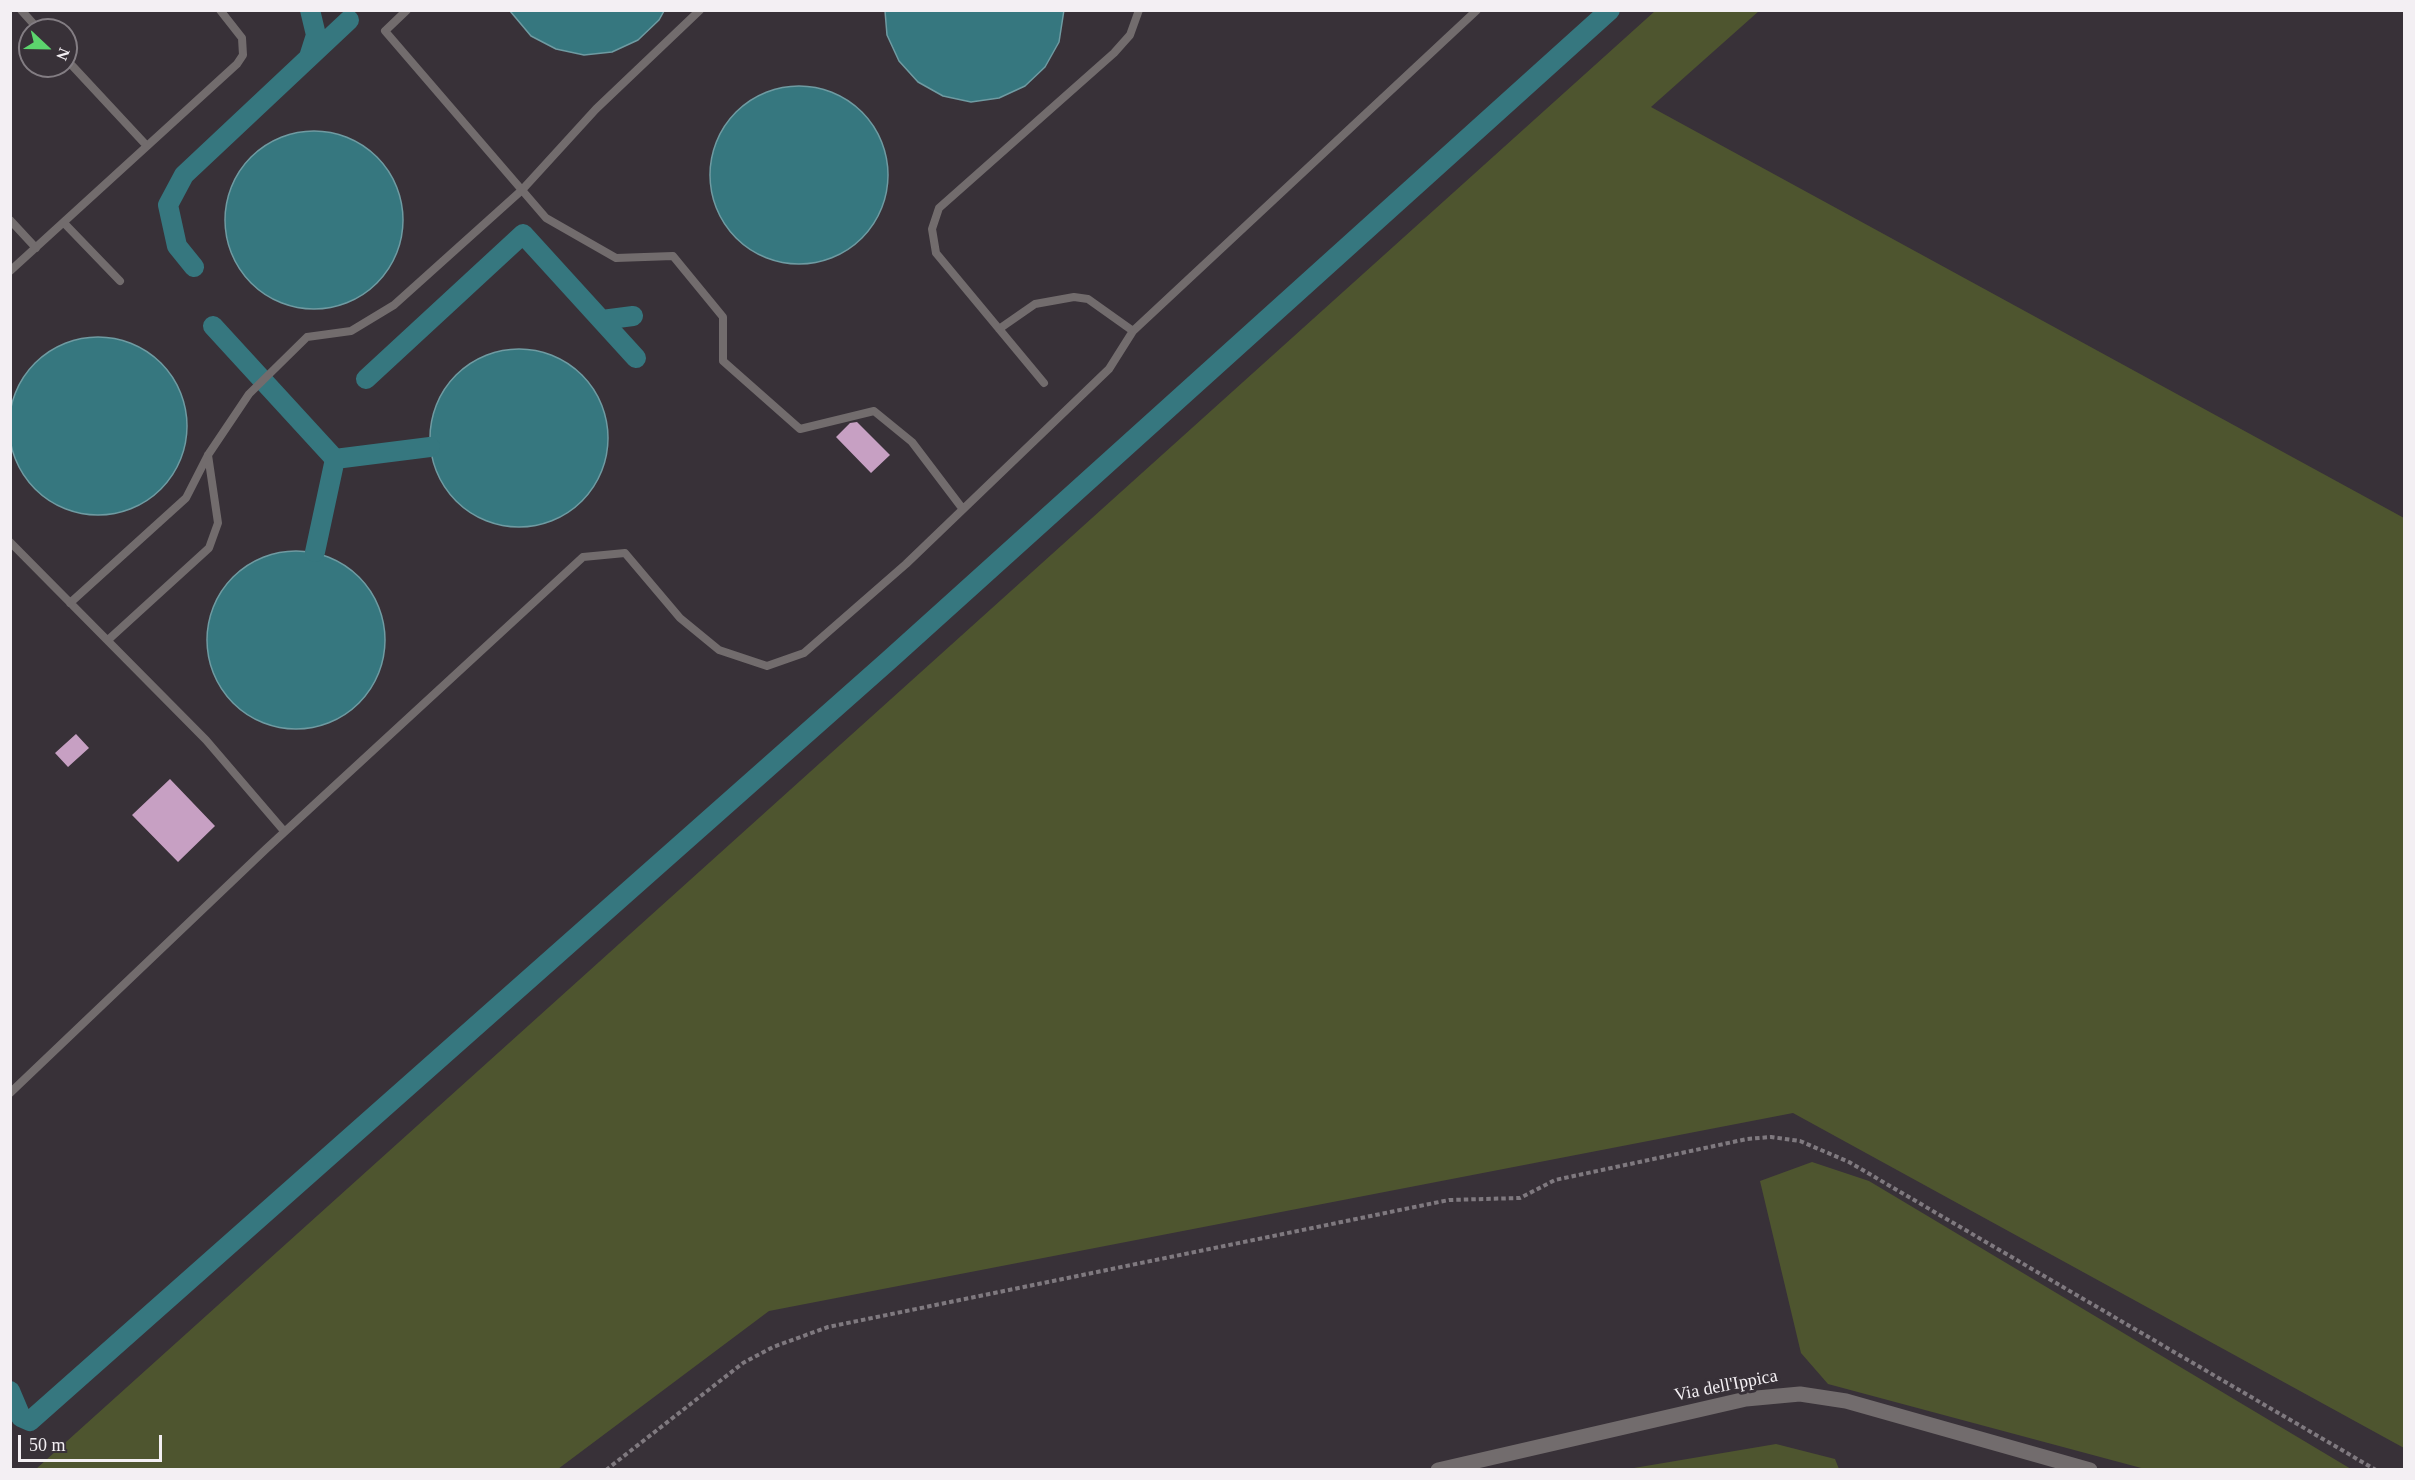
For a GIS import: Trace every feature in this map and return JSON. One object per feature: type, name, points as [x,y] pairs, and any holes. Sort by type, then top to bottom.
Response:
[{"type":"street","name":"Via dell'Ippica","points":[[1438,1470],[1746,1399],[1800,1394],[1846,1401],[2090,1470]]},
{"type":"lane","points":[[10,271],[65,224],[237,64],[243,55],[242,38],[220,10]]},
{"type":"lane","points":[[407,10],[385,31],[546,218],[616,258],[673,256],[723,316],[723,361],[800,429],[874,411],[912,442],[962,508]]},
{"type":"lane","points":[[70,603],[186,498],[208,455],[249,394],[307,337],[351,331],[394,305],[522,190],[596,109],[700,10]]},
{"type":"lane","points":[[1044,383],[936,253],[932,229],[939,208],[1114,53],[1130,35],[1138,10]]},
{"type":"lane","points":[[10,1093],[284,831],[583,557],[625,553],[680,618],[719,650],[767,666],[804,653],[906,564],[1109,369],[1133,331],[1477,10]]},
{"type":"lane","points":[[78,72],[147,146]]},
{"type":"lane","points":[[10,220],[36,248]]},
{"type":"lane","points":[[65,224],[120,281]]},
{"type":"lane","points":[[999,329],[1035,304],[1074,297],[1088,299],[1133,331]]},
{"type":"lane","points":[[108,640],[209,548],[218,523],[208,455]]},
{"type":"lane","points":[[10,542],[206,740],[284,831]]},
{"type":"path","points":[[606,1470],[743,1364],[773,1347],[828,1327],[1449,1200],[1520,1198],[1555,1180],[1771,1137],[1806,1143],[1849,1162],[2376,1470]]},
{"type":"green space","points":[[1655,11],[1759,11],[1651,107],[2404,518],[2404,1448],[1793,1113],[769,1311],[558,1469],[36,1469]]},
{"type":"green space","points":[[1812,1162],[1869,1181],[2351,1469],[2145,1469],[1828,1384],[1801,1353],[1760,1181]]},
{"type":"green space","points":[[1776,1444],[1835,1459],[1839,1469],[1628,1469]]},
{"type":"water","points":[[1064,10],[1059,42],[1045,67],[1025,86],[999,98],[971,102],[943,96],[918,82],[899,61],[887,35],[885,11]]},
{"type":"water","points":[[510,11],[664,11],[659,20],[638,40],[612,52],[584,55],[556,49],[531,36]]},
{"type":"water","points":[[799,86],[816,87],[833,92],[862,112],[882,141],[887,158],[887,192],[882,209],[862,238],[833,258],[816,263],[799,264],[782,263],[765,258],[736,238],[716,209],[711,192],[710,175],[711,158],[716,141],[736,112],[765,92],[782,87]]},
{"type":"water","points":[[314,131],[331,132],[348,137],[377,157],[397,186],[402,203],[402,237],[397,254],[377,283],[348,303],[331,308],[314,309],[297,308],[280,303],[251,283],[231,254],[226,237],[225,220],[226,203],[231,186],[251,157],[280,137],[297,132]]},
{"type":"water","points":[[98,337],[115,338],[132,343],[161,363],[181,392],[186,409],[186,443],[181,460],[161,489],[132,509],[115,514],[98,515],[81,514],[64,509],[35,489],[15,460],[10,443],[9,426],[10,409],[15,392],[35,363],[64,343],[81,338]]},
{"type":"water","points":[[519,349],[553,356],[569,364],[582,375],[593,388],[601,404],[608,438],[601,472],[593,488],[582,501],[569,512],[553,520],[519,527],[485,520],[469,512],[456,501],[445,488],[437,472],[430,438],[437,404],[445,388],[456,375],[469,364],[485,356]]},
{"type":"water","points":[[296,551],[313,552],[330,557],[359,577],[379,606],[384,623],[384,657],[379,674],[359,703],[330,723],[313,728],[296,729],[279,728],[262,723],[233,703],[213,674],[208,657],[207,640],[208,623],[213,606],[233,577],[262,557],[279,552]]},
{"type":"building","points":[[857,422],[890,455],[871,473],[836,437],[850,423]]},
{"type":"building","points":[[76,734],[89,748],[68,767],[55,753]]},
{"type":"building","points":[[170,779],[215,826],[178,862],[132,815]]},
{"type":"waterway","points":[[309,57],[316,35],[310,10]]},
{"type":"waterway","points":[[10,1391],[21,1417],[30,1421],[888,661],[1610,10]]},
{"type":"waterway","points":[[194,267],[177,246],[168,205],[184,175],[349,20]]},
{"type":"waterway","points":[[366,379],[523,234],[636,358]]},
{"type":"waterway","points":[[602,320],[633,316]]},
{"type":"waterway","points":[[213,326],[335,459],[430,447]]},
{"type":"waterway","points":[[315,552],[335,459]]}]
